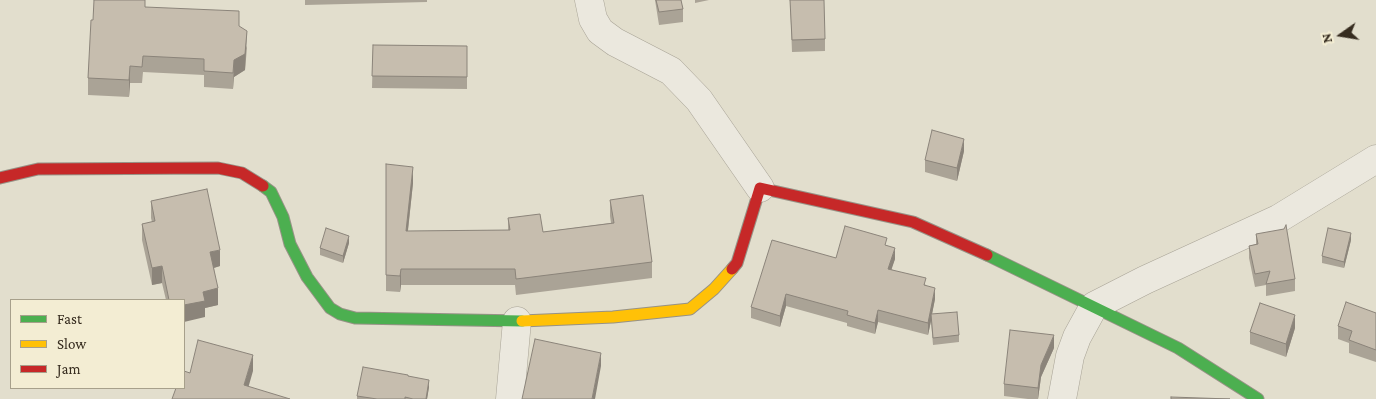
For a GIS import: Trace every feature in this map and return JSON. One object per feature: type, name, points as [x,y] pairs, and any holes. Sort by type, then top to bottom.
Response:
[{"type":"street","points":[[589,0],[593,18],[600,31],[615,42],[671,71],[699,100],[760,188],[913,222],[965,244],[1178,348],[1258,399]]},
{"type":"street","points":[[1062,399],[1070,356],[1077,337],[1094,306],[1144,280],[1278,219],[1376,159]]},
{"type":"street","points":[[0,178],[38,169],[218,168],[242,173],[271,192],[283,217],[290,244],[307,277],[330,308],[340,314],[355,318],[516,321],[613,317],[690,309],[714,289],[737,264],[760,188]]},
{"type":"street","points":[[510,399],[516,321]]},
{"type":"building","points":[[94,0],[145,0],[145,7],[239,11],[239,26],[247,31],[245,54],[234,60],[233,73],[204,71],[204,59],[143,56],[142,67],[130,66],[129,80],[88,78]]},
{"type":"building","points":[[656,0],[681,0],[683,9],[659,12]]},
{"type":"building","points":[[790,0],[824,0],[825,39],[792,40]]},
{"type":"building","points":[[373,45],[467,46],[467,77],[372,76]]},
{"type":"building","points":[[932,130],[964,139],[957,168],[925,160]]},
{"type":"building","points":[[386,164],[413,167],[406,231],[510,230],[508,218],[540,214],[543,232],[614,223],[610,200],[643,195],[652,262],[516,279],[515,269],[401,269],[400,276],[386,275]]},
{"type":"building","points":[[207,189],[220,250],[210,252],[218,288],[203,292],[205,301],[185,305],[185,299],[169,299],[162,266],[152,268],[142,224],[155,221],[151,201]]},
{"type":"building","points":[[1286,225],[1295,279],[1266,284],[1270,271],[1255,274],[1249,246],[1258,244],[1256,234],[1284,229]]},
{"type":"building","points":[[845,226],[887,238],[885,245],[895,248],[888,269],[926,278],[924,285],[935,288],[928,323],[878,310],[875,323],[847,315],[848,311],[786,294],[780,316],[751,307],[772,240],[836,258]]},
{"type":"building","points":[[326,228],[349,236],[343,256],[320,248]]},
{"type":"building","points":[[1328,228],[1351,233],[1344,262],[1322,256]]},
{"type":"building","points":[[1346,302],[1376,313],[1376,350],[1349,340],[1352,331],[1338,326]]},
{"type":"building","points":[[1260,303],[1295,315],[1286,344],[1250,332]]},
{"type":"building","points":[[957,312],[959,335],[933,338],[931,314]]},
{"type":"building","points":[[1010,330],[1054,335],[1041,365],[1038,388],[1004,384]]},
{"type":"building","points":[[535,339],[601,353],[592,399],[522,399]]},
{"type":"building","points":[[198,340],[253,355],[244,385],[290,399],[172,399],[176,389],[185,389],[185,371],[190,373]]},
{"type":"building","points":[[363,367],[429,380],[426,399],[405,397],[405,399],[377,399],[357,396]]},
{"type":"building","points":[[1171,397],[1230,399],[1171,399]]},
{"type":"traffic: fast","points":[[263,186],[271,192],[283,217],[290,244],[307,277],[330,308],[340,314],[355,318],[522,321]]},
{"type":"traffic: fast","points":[[987,255],[1178,348],[1258,399]]},
{"type":"traffic: slow","points":[[522,321],[613,317],[690,309],[714,289],[732,269]]},
{"type":"traffic: jam","points":[[0,178],[38,169],[218,168],[242,173],[263,186]]},
{"type":"traffic: jam","points":[[732,269],[737,263],[760,188],[913,222],[987,255]]}]
